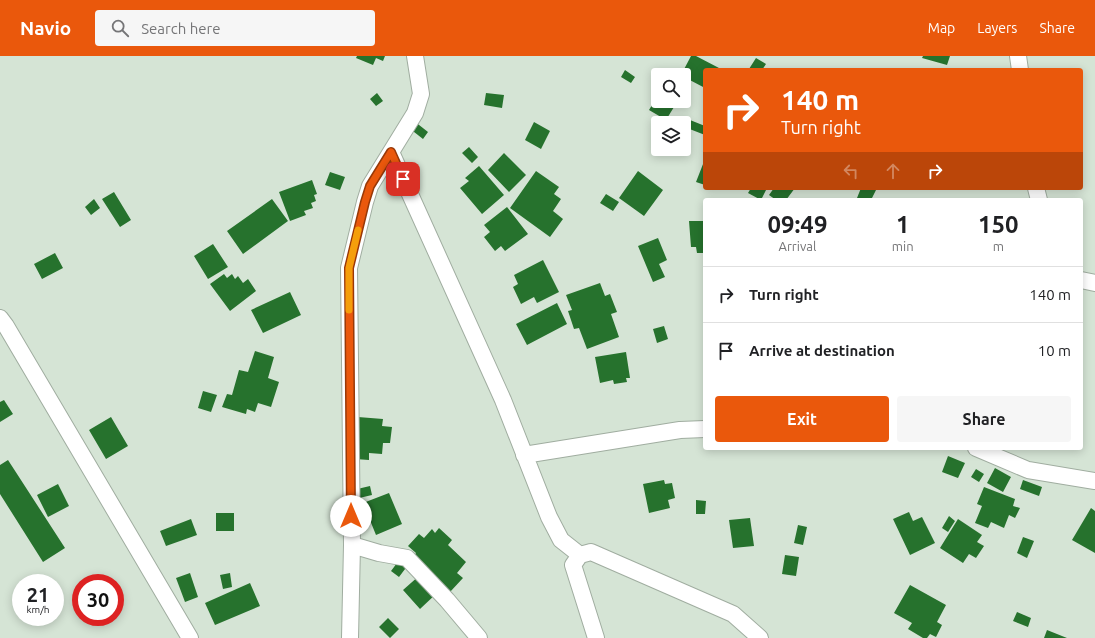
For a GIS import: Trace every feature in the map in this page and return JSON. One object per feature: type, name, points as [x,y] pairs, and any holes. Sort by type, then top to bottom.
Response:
[{"type":"street","points":[[350,638],[352,545],[349,268],[370,186],[415,113],[421,94],[415,56]]},
{"type":"street","points":[[1018,56],[1020,68]]},
{"type":"street","points":[[391,152],[503,400],[549,517],[561,540],[580,555]]},
{"type":"street","points":[[1083,280],[1095,283]]},
{"type":"street","points":[[0,318],[190,638]]},
{"type":"street","points":[[524,455],[680,430],[703,429]]},
{"type":"street","points":[[981,450],[1028,470],[1095,481]]},
{"type":"street","points":[[352,545],[379,553],[407,558],[447,600],[478,638]]},
{"type":"street","points":[[596,638],[574,565],[580,555],[591,552],[733,614],[760,638]]},
{"type":"building","points":[[357,56],[385,56],[383,61],[376,58],[373,65],[356,58]]},
{"type":"building","points":[[691,56],[696,56],[719,68],[703,68],[703,87],[691,81],[691,68],[685,68]]},
{"type":"building","points":[[923,56],[950,56],[947,65],[922,58]]},
{"type":"building","points":[[756,58],[766,64],[763,68],[750,68]]},
{"type":"building","points":[[625,70],[635,77],[631,83],[621,77]]},
{"type":"building","points":[[377,93],[383,101],[376,106],[370,99]]},
{"type":"building","points":[[486,93],[504,95],[502,108],[484,105]]},
{"type":"building","points":[[651,107],[651,108],[673,108],[668,116],[659,116],[649,110]]},
{"type":"building","points":[[691,120],[703,125],[703,134],[691,130]]},
{"type":"building","points":[[414,121],[428,132],[423,139],[409,128]]},
{"type":"building","points":[[534,122],[550,131],[541,149],[525,140]]},
{"type":"building","points":[[469,147],[478,157],[472,163],[462,153]]},
{"type":"building","points":[[504,153],[526,175],[509,192],[488,170]]},
{"type":"building","points":[[703,164],[703,184],[696,182]]},
{"type":"building","points":[[479,166],[504,195],[482,214],[460,188],[469,181],[465,178]]},
{"type":"building","points":[[536,171],[559,187],[554,194],[561,199],[553,211],[563,219],[550,237],[510,208]]},
{"type":"building","points":[[638,171],[663,190],[644,216],[619,198]]},
{"type":"building","points":[[330,172],[345,177],[340,190],[325,185]]},
{"type":"building","points":[[312,180],[317,194],[314,195],[316,201],[311,203],[313,208],[304,211],[306,215],[290,221],[279,192]]},
{"type":"building","points":[[750,190],[766,190],[762,198],[757,198],[748,193]]},
{"type":"building","points":[[773,190],[794,190],[788,198],[773,198],[769,195]]},
{"type":"building","points":[[860,190],[876,190],[872,198],[857,198]]},
{"type":"building","points":[[114,192],[131,220],[120,227],[102,199]]},
{"type":"building","points":[[606,194],[619,202],[613,211],[600,203]]},
{"type":"building","points":[[94,199],[100,208],[91,215],[85,207]]},
{"type":"building","points":[[272,199],[288,221],[243,254],[227,231]]},
{"type":"building","points":[[507,207],[528,234],[505,251],[501,246],[495,251],[484,237],[490,232],[484,225]]},
{"type":"building","points":[[689,221],[703,221],[703,253],[697,253],[696,247],[691,247]]},
{"type":"building","points":[[658,238],[667,260],[659,264],[665,277],[653,282],[638,246]]},
{"type":"building","points":[[213,244],[228,267],[208,279],[194,256]]},
{"type":"building","points":[[55,253],[63,268],[42,279],[34,264]]},
{"type":"building","points":[[543,260],[559,292],[537,303],[534,297],[521,304],[513,287],[518,284],[514,275]]},
{"type":"building","points":[[224,274],[227,278],[232,274],[235,279],[238,276],[243,283],[248,279],[256,291],[230,311],[210,284]]},
{"type":"building","points":[[600,283],[605,296],[610,294],[617,312],[611,314],[619,337],[587,349],[579,328],[574,329],[568,311],[572,310],[566,295]]},
{"type":"building","points":[[290,292],[301,315],[263,333],[251,310]]},
{"type":"building","points":[[557,303],[567,324],[527,345],[516,324]]},
{"type":"building","points":[[664,326],[668,339],[657,343],[653,329]]},
{"type":"building","points":[[255,351],[274,357],[268,378],[279,382],[271,407],[258,403],[255,412],[247,409],[246,414],[222,407],[227,394],[232,395],[239,370],[248,372]]},
{"type":"building","points":[[626,352],[630,378],[626,378],[627,382],[614,384],[613,380],[600,383],[595,357]]},
{"type":"building","points":[[203,391],[217,395],[211,412],[198,408]]},
{"type":"building","points":[[4,400],[13,414],[0,422],[0,402]]},
{"type":"building","points":[[111,417],[128,446],[106,459],[89,430]]},
{"type":"building","points":[[358,417],[383,419],[382,426],[392,427],[390,443],[383,443],[382,454],[369,453],[369,460],[355,459]]},
{"type":"building","points":[[948,456],[965,463],[958,478],[942,472]]},
{"type":"building","points":[[8,460],[65,548],[43,562],[0,494],[0,465]]},
{"type":"building","points":[[995,468],[1011,477],[1003,492],[987,483]]},
{"type":"building","points":[[976,469],[984,474],[979,482],[971,477]]},
{"type":"building","points":[[664,480],[665,484],[672,483],[675,498],[668,500],[670,508],[649,513],[643,484]]},
{"type":"building","points":[[1023,480],[1042,487],[1039,496],[1020,489]]},
{"type":"building","points":[[58,484],[69,506],[48,517],[37,495]]},
{"type":"building","points":[[370,486],[372,495],[355,499],[353,490]]},
{"type":"building","points":[[984,487],[1015,499],[1013,506],[1020,508],[1015,518],[1009,515],[1004,528],[991,522],[988,528],[975,523],[982,506],[977,504]]},
{"type":"building","points":[[389,493],[402,524],[376,535],[363,503]]},
{"type":"building","points":[[696,500],[706,501],[705,514],[696,514]]},
{"type":"building","points":[[1091,508],[1095,511],[1095,553],[1072,540]]},
{"type":"building","points":[[909,512],[913,521],[922,517],[935,543],[910,555],[893,519]]},
{"type":"building","points":[[216,513],[234,513],[234,531],[216,531]]},
{"type":"building","points":[[949,516],[955,521],[948,532],[942,528]]},
{"type":"building","points":[[750,518],[754,546],[733,548],[729,520]]},
{"type":"building","points":[[191,519],[197,535],[166,546],[160,531]]},
{"type":"building","points":[[958,519],[982,535],[977,542],[984,546],[976,558],[969,554],[963,563],[940,548]]},
{"type":"building","points":[[798,525],[807,527],[803,545],[794,543]]},
{"type":"building","points":[[439,528],[452,540],[448,545],[466,562],[457,573],[463,578],[450,592],[413,557],[416,553],[408,546],[419,534],[424,538],[432,529],[435,533]]},
{"type":"building","points":[[1023,537],[1034,541],[1027,558],[1017,553]]},
{"type":"building","points":[[785,555],[799,557],[796,576],[782,574]]},
{"type":"building","points":[[400,559],[408,565],[399,577],[391,571]]},
{"type":"building","points":[[190,573],[198,597],[185,602],[176,578]]},
{"type":"building","points":[[230,573],[232,587],[223,589],[220,575]]},
{"type":"building","points":[[420,575],[437,593],[420,609],[403,590]]},
{"type":"building","points":[[250,583],[260,606],[215,625],[205,603]]},
{"type":"building","points":[[910,585],[946,605],[937,622],[942,625],[936,637],[930,634],[927,638],[923,638],[908,629],[912,623],[894,613]]},
{"type":"building","points":[[1017,612],[1031,618],[1028,627],[1013,621]]},
{"type":"building","points":[[388,618],[399,629],[390,638],[379,627]]},
{"type":"building","points":[[1047,630],[1067,638],[1044,638]]},
{"type":"slow traffic","points":[[349,310],[349,268],[358,230]]},
{"type":"route","points":[[351,516],[349,268],[370,186],[391,152],[403,179]]}]
